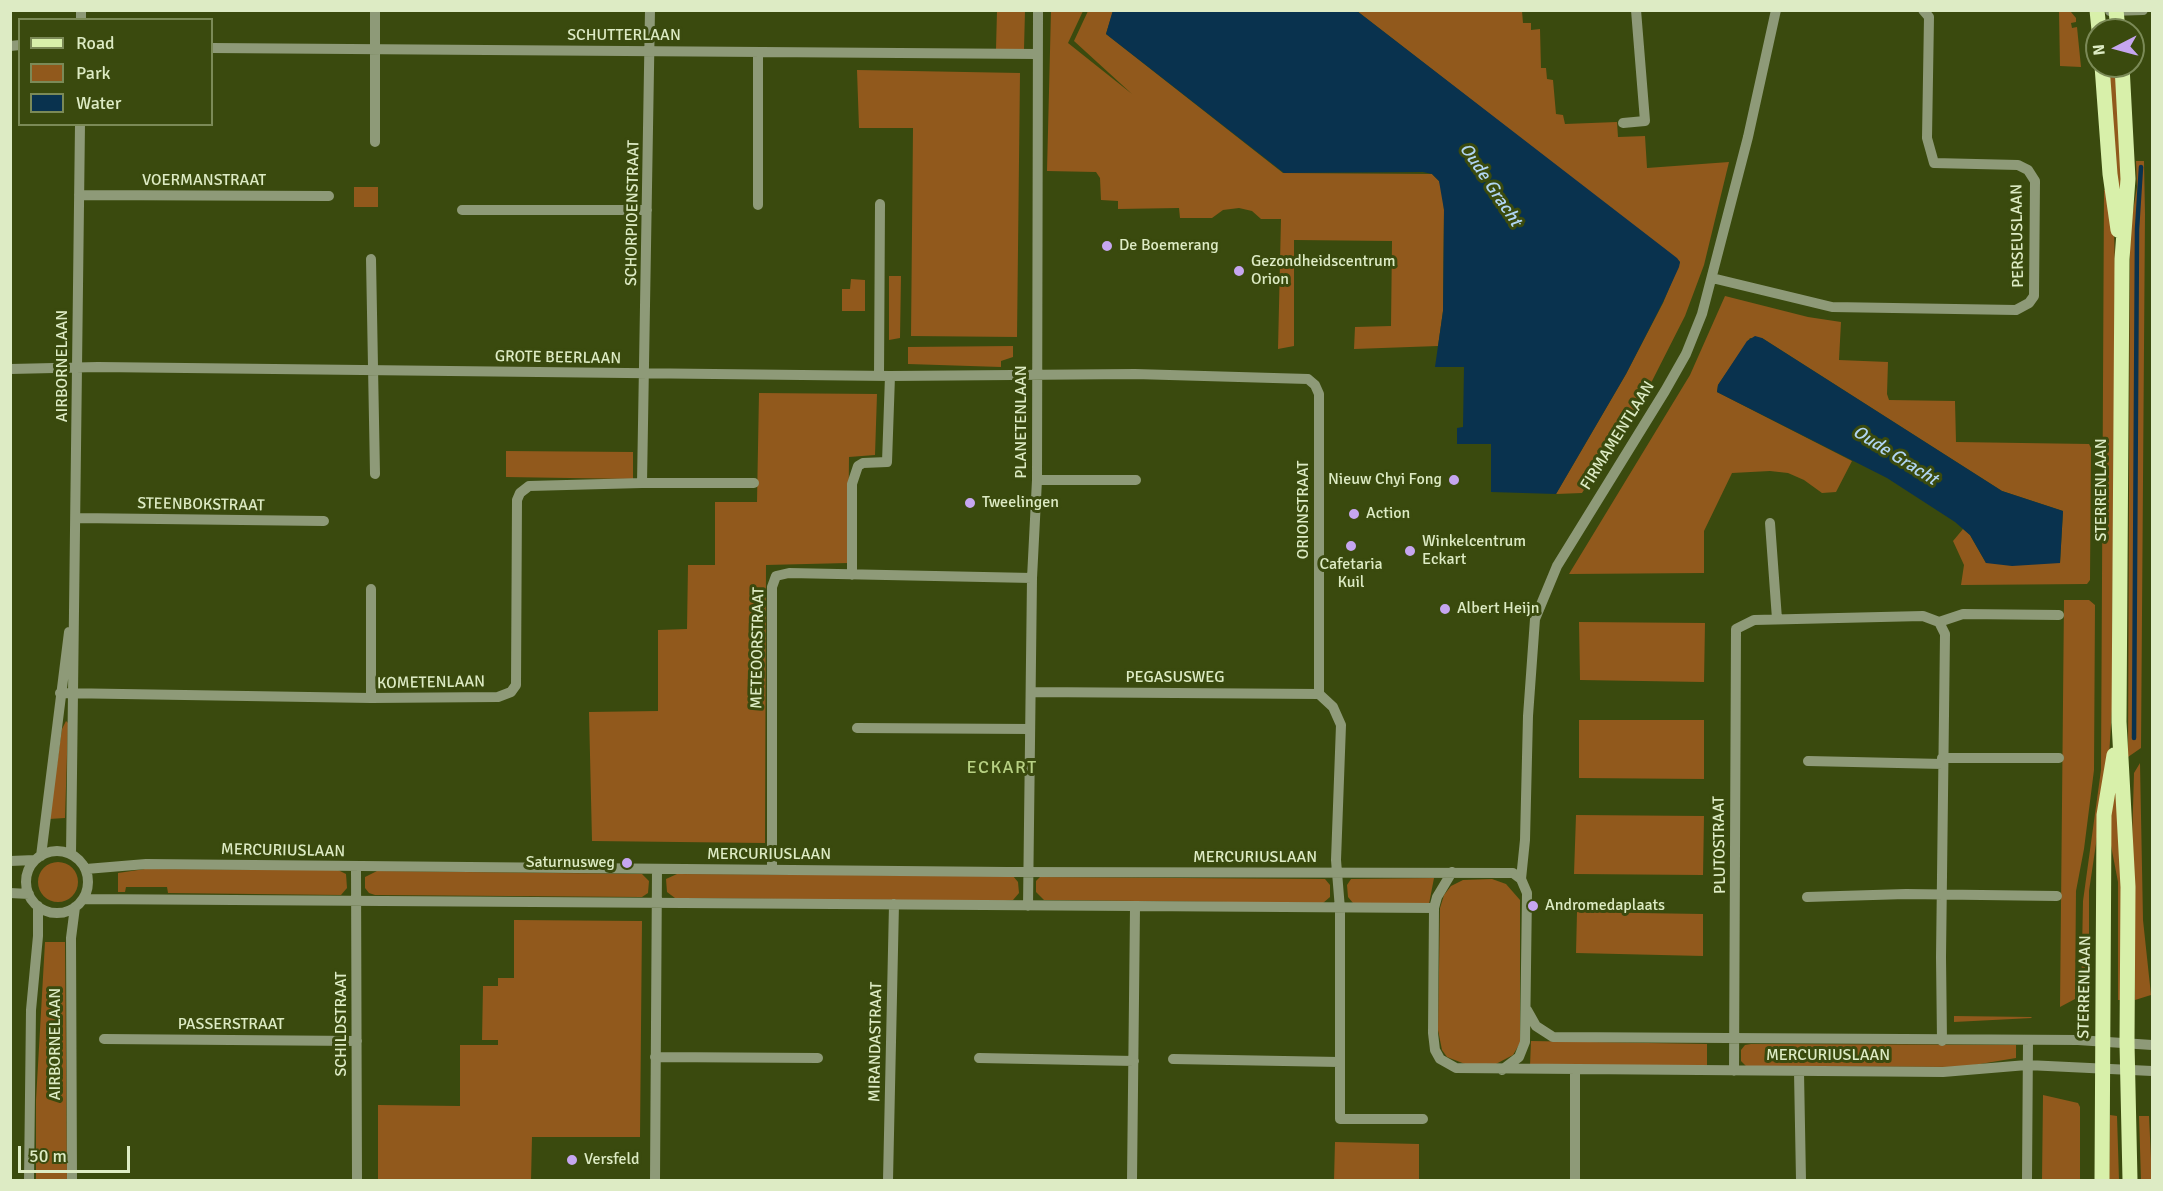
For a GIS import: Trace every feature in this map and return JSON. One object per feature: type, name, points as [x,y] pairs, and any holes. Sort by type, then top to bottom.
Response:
[{"type":"main road","name":"STERRENLAAN","points":[[2103,78],[2110,174],[2122,259]]},
{"type":"main road","name":"STERRENLAAN","points":[[2123,78],[2128,179],[2122,259],[2119,722],[2128,887],[2127,1070],[2130,1180]]},
{"type":"main road","name":"STERRENLAAN","points":[[2102,1180],[2104,815],[2119,722]]},
{"type":"street","points":[[375,10],[375,142]]},
{"type":"street","name":"SCHORPIOENSTRAAT","points":[[644,374],[650,10]]},
{"type":"street","name":"PLANETENLAAN","points":[[1028,906],[1032,578],[1037,480],[1038,10]]},
{"type":"street","points":[[1623,123],[1645,121],[1636,10]]},
{"type":"street","name":"FIRMAMENTLAAN","points":[[1521,879],[1527,811],[1531,651],[1533,627],[1540,603],[1580,526],[1686,354],[1702,314],[1713,278],[1776,10]]},
{"type":"street","name":"PERSEUSLAAN","points":[[1713,278],[1832,308],[2016,310],[2029,303],[2034,296],[2035,181],[2028,170],[2018,165],[1934,163],[1927,138],[1929,17],[1923,10]]},
{"type":"street","points":[[2114,11],[2143,10]]},
{"type":"street","name":"SCHUTTERLAAN","points":[[213,48],[1037,54]]},
{"type":"street","points":[[758,52],[758,205]]},
{"type":"street","name":"AIRBORNELAAN","points":[[71,854],[80,126]]},
{"type":"street","name":"VOERMANSTRAAT","points":[[79,195],[329,196]]},
{"type":"street","points":[[852,575],[852,484],[858,466],[863,463],[887,462],[880,204]]},
{"type":"street","points":[[462,210],[647,210]]},
{"type":"street","points":[[371,259],[375,370],[375,474]]},
{"type":"street","name":"GROTE BEERLAAN","points":[[10,369],[78,367],[644,374],[1037,375]]},
{"type":"street","points":[[642,483],[644,374]]},
{"type":"street","name":"ORIONSTRAAT","points":[[1037,375],[1297,378],[1308,379],[1315,385],[1319,394],[1319,694]]},
{"type":"street","points":[[1037,480],[1136,480]]},
{"type":"street","name":"KOMETENLAAN","points":[[60,693],[371,699],[498,697],[512,692],[516,685],[517,500],[520,493],[529,486],[754,483]]},
{"type":"street","name":"STEENBOKSTRAAT","points":[[76,518],[324,521]]},
{"type":"street","points":[[1770,524],[1777,619],[1923,616],[1939,622],[1963,614],[2059,615]]},
{"type":"street","name":"METEOORSTRAAT","points":[[772,869],[772,587],[776,576],[789,573],[1032,578]]},
{"type":"street","points":[[371,589],[371,699]]},
{"type":"street","name":"AIRBORNELAAN","points":[[38,858],[73,608]]},
{"type":"street","name":"PLUTOSTRAAT","points":[[1734,1071],[1734,673],[1736,629],[1754,620],[1777,619]]},
{"type":"street","points":[[1939,622],[1945,634],[1942,1041]]},
{"type":"street","name":"PEGASUSWEG","points":[[1031,692],[1319,694]]},
{"type":"street","points":[[1319,694],[1333,707],[1341,725],[1337,873],[1340,909],[1340,1119],[1423,1119]]},
{"type":"street","points":[[857,728],[1030,729]]},
{"type":"street","points":[[1808,761],[2059,758]]},
{"type":"street","points":[[10,861],[38,858],[56,850],[71,854],[86,869],[88,884],[79,903]]},
{"type":"street","points":[[38,858],[27,876],[29,894],[38,906],[60,912],[79,903],[356,900],[1135,908],[1434,908]]},
{"type":"street","name":"MERCURIUSLAAN","points":[[86,869],[146,864],[1028,872],[1452,872],[1513,873],[1521,879]]},
{"type":"street","name":"SCHILDSTRAAT","points":[[356,867],[357,1180]]},
{"type":"street","points":[[655,1180],[657,869]]},
{"type":"street","name":"MERCURIUSLAAN","points":[[1452,872],[1437,897],[1434,908],[1435,1050],[1440,1059],[1456,1068],[1943,1072],[2027,1065],[2152,1071]]},
{"type":"street","points":[[1502,1070],[1513,1063],[1522,1051],[1527,1010],[1527,893],[1521,879]]},
{"type":"street","points":[[10,893],[29,894]]},
{"type":"street","points":[[1807,897],[2057,896]]},
{"type":"street","name":"AIRBORNELAAN","points":[[72,1180],[71,938],[79,903]]},
{"type":"street","name":"MIRANDASTRAAT","points":[[888,1180],[894,904]]},
{"type":"street","name":"AIRBORNELAAN","points":[[29,1180],[31,1010],[38,936],[38,906]]},
{"type":"street","points":[[1132,1180],[1135,908]]},
{"type":"street","name":"MERCURIUSLAAN","points":[[1527,1010],[1536,1026],[1553,1037],[2028,1041],[2152,1045]]},
{"type":"street","name":"PASSERSTRAAT","points":[[104,1039],[357,1041]]},
{"type":"street","points":[[2027,1180],[2028,1041]]},
{"type":"street","points":[[655,1057],[818,1058]]},
{"type":"street","points":[[979,1058],[1134,1061]]},
{"type":"street","points":[[1173,1059],[1339,1062]]},
{"type":"street","points":[[1575,1070],[1575,1180]]},
{"type":"street","points":[[1799,1072],[1801,1180]]},
{"type":"green space","points":[[997,11],[1025,11],[1024,49],[996,49]]},
{"type":"green space","points":[[1051,11],[1083,11],[1068,43],[1132,94],[1074,41],[1088,11],[1113,11],[1106,34],[1283,173],[1432,174],[1439,181],[1443,191],[1444,210],[1443,311],[1438,346],[1354,349],[1355,327],[1391,326],[1392,241],[1294,240],[1294,346],[1278,349],[1281,219],[1261,219],[1252,211],[1239,208],[1223,210],[1212,218],[1180,218],[1179,208],[1118,209],[1118,201],[1101,200],[1100,178],[1096,172],[1047,171]]},
{"type":"green space","points":[[1357,11],[1522,11],[1523,23],[1531,23],[1531,30],[1540,29],[1541,68],[1546,68],[1547,79],[1553,80],[1556,114],[1563,115],[1565,124],[1617,122],[1618,137],[1645,136],[1647,168],[1729,162],[1704,265],[1685,316],[1651,383],[1582,493],[1556,494],[1626,374],[1663,303],[1680,262]]},
{"type":"green space","points":[[2059,11],[2071,12],[2076,18],[2076,22],[2071,23],[2072,28],[2077,27],[2081,67],[2060,66]]},
{"type":"green space","points":[[857,70],[1020,73],[1017,337],[911,336],[913,128],[859,128]]},
{"type":"green space","points":[[2108,78],[2117,78],[2122,188],[2116,189]]},
{"type":"green space","points":[[2136,161],[2144,161],[2145,214],[2141,748],[2128,757],[2130,229],[2137,187]]},
{"type":"green space","points":[[354,187],[378,187],[378,207],[354,207]]},
{"type":"green space","points":[[2108,189],[2114,228],[2115,271],[2112,709],[2109,756],[2089,891],[2089,1000],[2081,1000],[2083,901],[2101,770],[2104,190]]},
{"type":"green space","points":[[889,276],[901,276],[900,338],[889,340]]},
{"type":"green space","points":[[851,279],[865,280],[865,311],[842,311],[842,289],[850,289]]},
{"type":"green space","points":[[1725,296],[1808,317],[1841,322],[1839,360],[1888,362],[1887,394],[1889,400],[1955,401],[1956,442],[2089,444],[2091,448],[2090,580],[2087,584],[1961,585],[1964,565],[1953,541],[1963,529],[1970,535],[1986,563],[2060,563],[2063,511],[2002,491],[1762,338],[1750,338],[1718,385],[1717,392],[1852,461],[1836,492],[1822,493],[1804,480],[1788,473],[1770,471],[1732,473],[1704,531],[1704,573],[1569,574],[1690,375]]},
{"type":"green space","points":[[1013,346],[1013,357],[1001,361],[1001,367],[908,364],[908,347]]},
{"type":"green space","points":[[759,393],[877,394],[875,455],[849,457],[848,563],[766,565],[765,843],[592,841],[589,712],[658,711],[658,630],[687,629],[688,565],[715,565],[715,502],[757,502]]},
{"type":"green space","points":[[506,451],[633,452],[633,479],[506,477]]},
{"type":"green space","points":[[2064,600],[2089,600],[2095,605],[2094,770],[2076,891],[2075,999],[2060,1007]]},
{"type":"green space","points":[[1579,622],[1705,623],[1704,682],[1580,680]]},
{"type":"green space","points":[[1579,720],[1704,720],[1704,779],[1579,778]]},
{"type":"green space","points":[[66,721],[68,723],[65,818],[49,819],[62,729]]},
{"type":"green space","points":[[2140,763],[2143,920],[2151,995],[2135,1000],[2132,843],[2134,773]]},
{"type":"green space","points":[[2119,771],[2123,1000],[2118,1000],[2118,882],[2108,830]]},
{"type":"green space","points":[[1576,815],[1704,816],[1703,875],[1574,874]]},
{"type":"green space","points":[[58,862],[72,868],[78,882],[72,896],[58,902],[44,896],[38,882],[44,868]]},
{"type":"green space","points":[[145,869],[338,870],[346,874],[347,888],[341,895],[168,893],[167,887],[126,887],[125,892],[118,892],[118,873]]},
{"type":"green space","points":[[377,871],[642,874],[649,881],[648,893],[642,897],[375,895],[369,893],[365,888],[365,877]]},
{"type":"green space","points":[[677,874],[1013,876],[1018,882],[1019,893],[1013,900],[1004,901],[675,898],[667,892],[666,879]]},
{"type":"green space","points":[[1040,877],[1325,879],[1330,885],[1330,897],[1323,903],[1044,900],[1036,892],[1036,881]]},
{"type":"green space","points":[[1434,878],[1429,904],[1353,903],[1348,897],[1347,885],[1351,879]]},
{"type":"green space","points":[[1492,879],[1506,884],[1520,900],[1520,1043],[1513,1055],[1494,1065],[1465,1064],[1447,1057],[1442,1050],[1438,1030],[1440,908],[1444,895],[1451,886],[1463,880]]},
{"type":"green space","points":[[1577,912],[1703,914],[1703,956],[1576,953]]},
{"type":"green space","points":[[514,920],[642,921],[640,1137],[532,1137],[531,1180],[378,1180],[378,1105],[460,1106],[460,1045],[498,1045],[498,1040],[482,1040],[483,986],[498,986],[498,978],[514,978]]},
{"type":"green space","points":[[45,942],[65,942],[67,1180],[36,1180],[36,1100]]},
{"type":"green space","points":[[1954,1016],[2031,1017],[2032,1018],[1954,1022]]},
{"type":"green space","points":[[1531,1041],[1707,1044],[1707,1066],[1530,1066]]},
{"type":"green space","points":[[1745,1045],[2016,1045],[2016,1058],[1962,1067],[1746,1066],[1741,1061],[1741,1050]]},
{"type":"green space","points":[[2043,1095],[2078,1103],[2080,1107],[2080,1180],[2042,1180]]},
{"type":"green space","points":[[2110,1115],[2117,1116],[2119,1180],[2109,1180]]},
{"type":"green space","points":[[2139,1116],[2149,1116],[2152,1180],[2141,1180]]},
{"type":"green space","points":[[1335,1142],[1419,1144],[1419,1180],[1334,1180]]},
{"type":"water","name":"Oude Gracht","points":[[1113,10],[1357,11],[1677,258],[1680,262],[1679,267],[1663,302],[1626,374],[1556,494],[1491,492],[1491,444],[1457,444],[1457,428],[1463,427],[1464,367],[1435,367],[1443,311],[1444,210],[1439,181],[1432,174],[1423,172],[1284,173],[1106,34]]},
{"type":"water","name":"Oude Gracht","points":[[1755,336],[1762,338],[2002,491],[2063,511],[2060,563],[2012,566],[1986,563],[1970,535],[1955,522],[1887,478],[1717,392],[1718,385],[1747,341]]},
{"type":"waterway","points":[[2134,738],[2137,229],[2141,167]]},
{"type":"place","name":"De Boemerang","points":[[1107,246]]},
{"type":"place","name":"Gezondheidscentrum Orion","points":[[1239,271]]},
{"type":"place","name":"Nieuw Chyi Fong","points":[[1454,480]]},
{"type":"place","name":"Tweelingen","points":[[970,503]]},
{"type":"place","name":"Action","points":[[1354,514]]},
{"type":"place","name":"Cafetaria Kuil","points":[[1351,546]]},
{"type":"place","name":"Winkelcentrum Eckart","points":[[1410,551]]},
{"type":"place","name":"Albert Heijn","points":[[1445,609]]},
{"type":"place","name":"Saturnusweg","points":[[627,863]]},
{"type":"place","name":"Andromedaplaats","points":[[1533,906]]},
{"type":"place","name":"Versfeld","points":[[572,1160]]},
{"type":"district","name":"ECKART","points":[[1002,768]]}]
